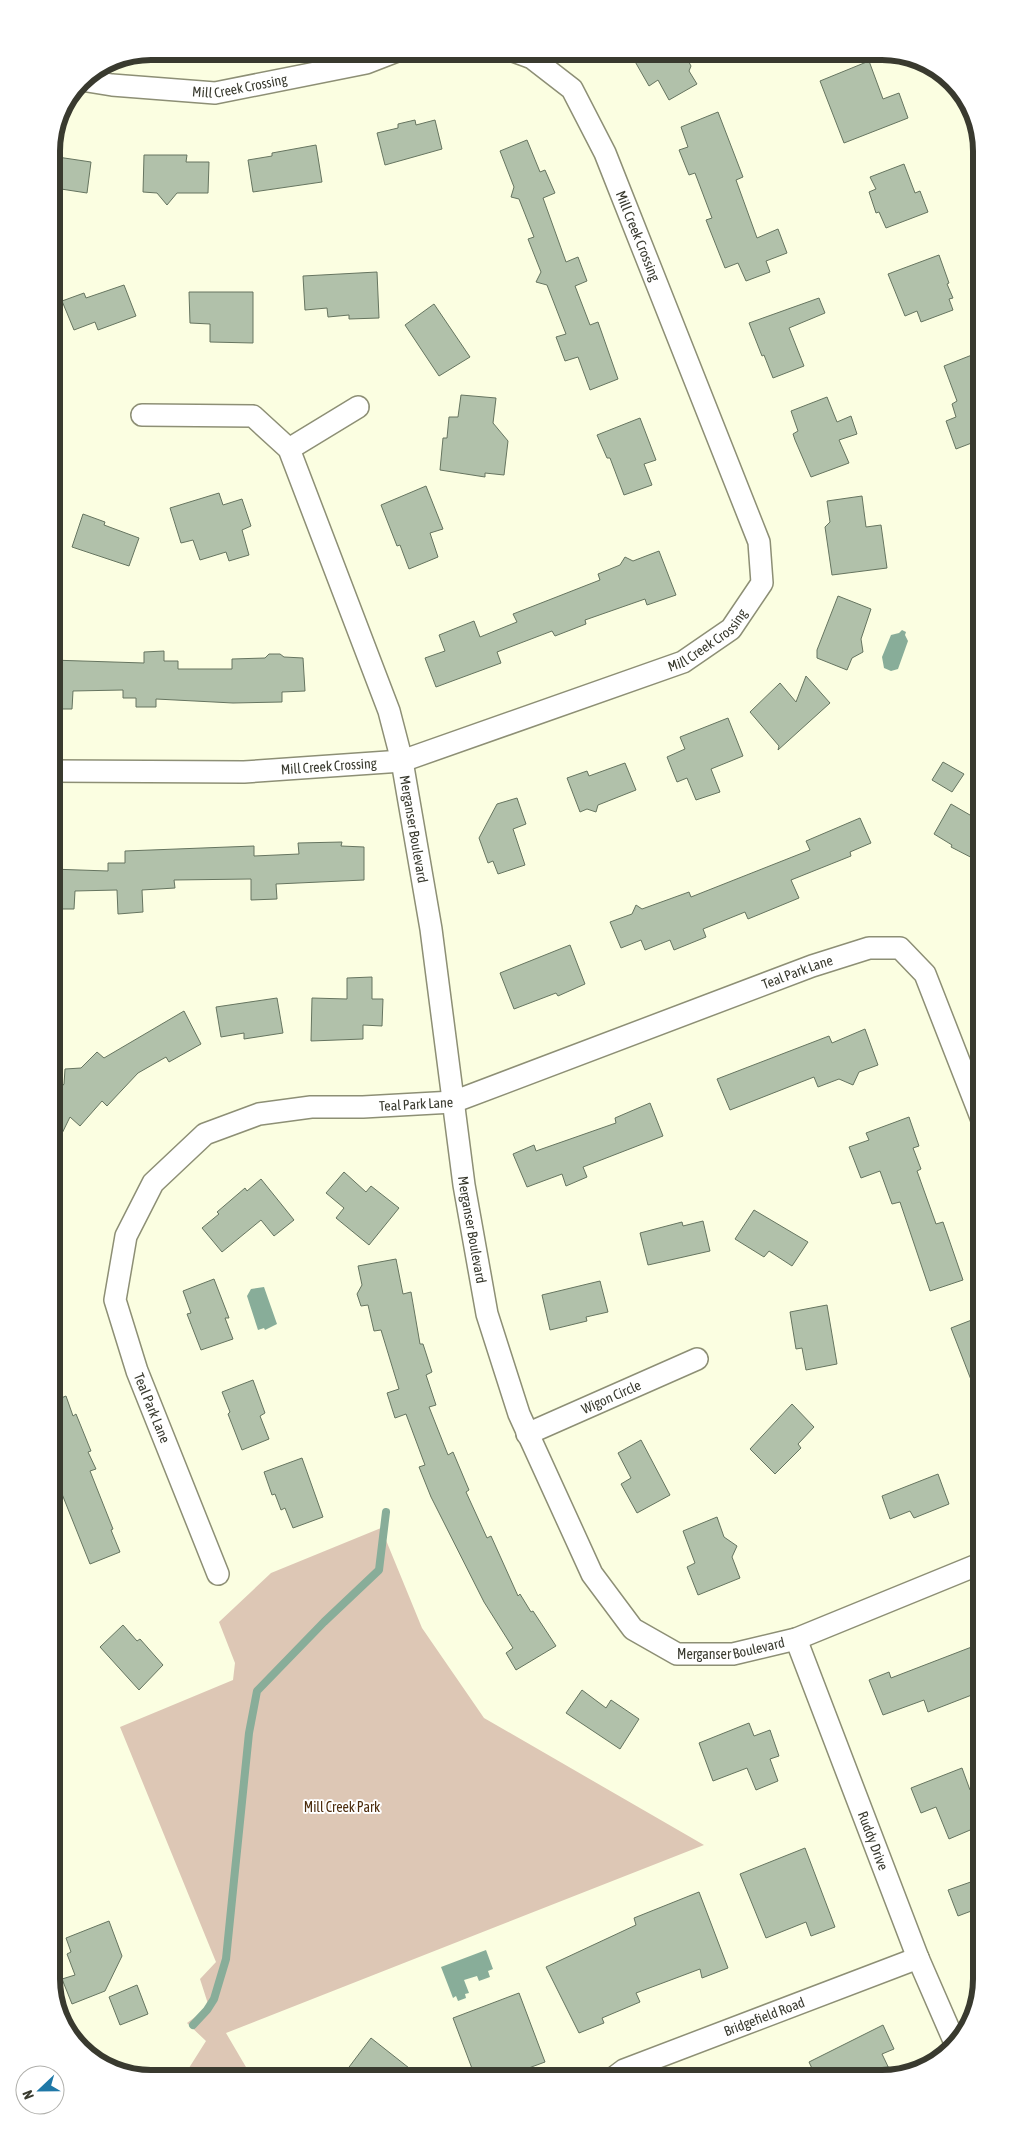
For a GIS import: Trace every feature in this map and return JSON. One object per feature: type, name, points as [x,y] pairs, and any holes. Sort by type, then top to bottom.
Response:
[{"type":"street","name":"Mill Creek Crossing","points":[[93,82],[215,93],[374,60]]},
{"type":"street","name":"Mill Creek Crossing","points":[[60,771],[244,772],[402,761],[683,662],[731,629],[762,583],[759,542],[605,153],[572,89],[535,60]]},
{"type":"street","points":[[289,450],[358,407]]},
{"type":"street","name":"Merganser Boulevard","points":[[142,415],[253,416],[289,450],[388,711],[402,761],[431,929],[464,1185],[487,1314],[527,1434],[592,1574],[633,1629],[677,1654],[733,1654],[796,1638],[973,1567]]},
{"type":"street","name":"Teal Park Lane","points":[[218,1574],[137,1371],[115,1300],[126,1236],[153,1183],[205,1134],[259,1114],[311,1107],[363,1108],[453,1102],[812,966],[869,948],[900,948],[925,974],[973,1097]]},
{"type":"street","name":"Wigon Circle","points":[[527,1434],[697,1359]]},
{"type":"street","name":"Ruddy Drive","points":[[796,1638],[918,1958],[952,2036]]},
{"type":"street","name":"Bridgefield Road","points":[[624,2070],[918,1958]]},
{"type":"green space","name":"Mill Creek Park","points":[[381,1528],[422,1628],[484,1718],[704,1845],[226,2033],[248,2070],[188,2070],[206,2041],[187,2023],[209,2007],[200,1979],[216,1962],[120,1727],[233,1680],[235,1663],[219,1622],[271,1573]]},
{"type":"shaded area","points":[[902,630],[906,632],[905,635],[908,641],[898,669],[891,671],[884,668],[882,657],[891,635]]},
{"type":"shaded area","points":[[264,1287],[277,1324],[265,1330],[264,1328],[258,1330],[247,1296],[251,1289]]},
{"type":"shaded area","points":[[486,1950],[493,1969],[488,1971],[490,1977],[479,1981],[477,1976],[464,1980],[469,1993],[465,1994],[466,1998],[458,2001],[456,1996],[453,1998],[441,1967]]},
{"type":"building","points":[[634,60],[688,60],[691,66],[689,71],[697,84],[669,100],[658,80],[649,86]]},
{"type":"building","points":[[869,61],[883,99],[899,93],[908,118],[844,143],[820,81]]},
{"type":"building","points":[[718,112],[743,177],[736,180],[757,238],[778,229],[787,253],[766,261],[770,272],[746,281],[738,263],[725,268],[706,220],[712,218],[695,173],[689,175],[679,150],[688,147],[681,127]]},
{"type":"building","points":[[415,120],[416,125],[435,120],[442,149],[385,165],[377,133],[398,128],[398,124]]},
{"type":"building","points":[[527,140],[540,172],[545,170],[555,193],[543,198],[566,262],[578,257],[587,281],[575,286],[590,325],[598,322],[618,379],[590,390],[578,357],[565,361],[556,337],[566,334],[547,285],[536,282],[541,272],[528,239],[534,237],[519,199],[511,197],[514,187],[500,151]]},
{"type":"building","points":[[316,145],[322,182],[253,192],[248,160],[272,156],[272,153]]},
{"type":"building","points":[[144,155],[187,155],[186,162],[209,162],[208,193],[177,193],[167,205],[157,193],[143,192]]},
{"type":"building","points":[[60,157],[91,162],[87,193],[61,189]]},
{"type":"building","points":[[904,164],[915,193],[920,191],[928,212],[886,228],[879,212],[876,213],[869,192],[876,189],[870,177]]},
{"type":"building","points":[[939,255],[953,298],[949,299],[953,310],[921,322],[917,311],[905,316],[888,274]]},
{"type":"building","points":[[377,272],[379,318],[349,319],[349,315],[328,317],[327,308],[305,310],[303,276]]},
{"type":"building","points":[[124,285],[136,316],[98,330],[95,322],[74,330],[62,301],[84,293],[86,298]]},
{"type":"building","points":[[189,292],[253,292],[253,343],[210,342],[210,324],[190,323]]},
{"type":"building","points":[[819,298],[825,313],[789,328],[804,366],[773,378],[749,323]]},
{"type":"building","points":[[434,304],[470,357],[439,376],[405,325]]},
{"type":"building","points":[[973,355],[973,442],[956,449],[946,421],[956,417],[952,404],[957,401],[944,366]]},
{"type":"building","points":[[461,395],[496,398],[493,423],[508,441],[504,475],[485,473],[485,477],[440,470],[443,438],[447,438],[449,417],[458,417]]},
{"type":"building","points":[[827,397],[837,422],[851,416],[857,434],[839,440],[849,463],[811,477],[793,434],[798,431],[791,411]]},
{"type":"building","points":[[640,418],[656,460],[644,464],[652,485],[624,495],[610,458],[607,458],[597,435]]},
{"type":"building","points":[[426,486],[443,529],[430,533],[438,557],[409,569],[400,545],[397,546],[381,505]]},
{"type":"building","points":[[219,493],[223,505],[242,499],[251,526],[242,530],[249,555],[229,561],[226,552],[200,560],[193,540],[181,543],[170,508]]},
{"type":"building","points":[[862,496],[866,527],[881,525],[887,568],[832,575],[825,527],[830,522],[827,501]]},
{"type":"building","points":[[83,514],[105,522],[104,525],[139,538],[129,566],[72,547]]},
{"type":"building","points":[[659,551],[676,595],[647,605],[645,599],[585,620],[586,624],[555,636],[552,631],[497,652],[501,663],[436,687],[425,658],[445,651],[439,635],[474,621],[480,637],[517,622],[513,614],[600,580],[598,574],[620,565],[625,557],[633,561]]},
{"type":"building","points":[[838,596],[871,609],[861,639],[863,652],[852,658],[847,670],[817,658],[817,650]]},
{"type":"building","points":[[164,651],[164,661],[178,661],[178,669],[232,669],[232,659],[265,658],[269,654],[303,658],[305,691],[282,692],[282,702],[233,703],[156,699],[156,707],[136,707],[136,698],[123,698],[123,690],[73,691],[72,709],[60,709],[60,660],[144,663],[144,652]]},
{"type":"building","points":[[806,676],[830,703],[778,750],[779,746],[750,712],[780,683],[796,702]]},
{"type":"building","points":[[728,718],[743,756],[711,769],[720,792],[696,800],[687,778],[677,782],[667,757],[685,749],[680,737]]},
{"type":"building","points":[[943,762],[964,774],[952,792],[932,780]]},
{"type":"building","points":[[625,763],[636,790],[598,805],[596,812],[587,809],[580,812],[567,778],[587,771],[589,776]]},
{"type":"building","points":[[517,798],[526,824],[513,829],[525,865],[498,874],[493,861],[488,863],[479,838],[497,804]]},
{"type":"building","points":[[951,804],[973,817],[973,858],[951,847],[952,845],[934,834]]},
{"type":"building","points":[[860,818],[871,843],[850,852],[851,856],[791,880],[799,898],[748,919],[745,912],[703,929],[706,937],[674,950],[670,940],[645,950],[641,940],[621,948],[610,922],[632,914],[636,905],[642,909],[689,892],[691,897],[810,850],[806,841]]},
{"type":"building","points":[[342,842],[341,846],[364,847],[364,880],[276,884],[277,899],[251,900],[251,879],[174,880],[175,888],[142,890],[143,912],[118,914],[117,890],[75,891],[74,909],[60,909],[60,869],[108,871],[108,863],[125,863],[125,851],[254,846],[254,856],[299,854],[298,843]]},
{"type":"building","points":[[570,945],[585,984],[558,996],[556,993],[514,1009],[500,973]]},
{"type":"building","points":[[372,977],[372,999],[383,999],[382,1026],[363,1025],[363,1039],[311,1041],[312,998],[347,999],[347,978]]},
{"type":"building","points":[[277,998],[283,1033],[244,1039],[244,1033],[221,1037],[216,1007]]},
{"type":"building","points":[[184,1011],[201,1044],[169,1062],[166,1057],[138,1073],[107,1106],[102,1101],[80,1126],[70,1117],[60,1138],[60,1089],[64,1084],[65,1069],[81,1068],[97,1052],[104,1058]]},
{"type":"building","points":[[865,1029],[878,1065],[859,1072],[853,1085],[839,1079],[818,1087],[814,1077],[730,1110],[717,1079],[829,1036],[832,1043]]},
{"type":"building","points":[[650,1103],[663,1136],[583,1167],[587,1177],[566,1186],[562,1174],[527,1187],[513,1154],[534,1145],[536,1151],[616,1123],[615,1118]]},
{"type":"building","points":[[909,1117],[919,1146],[913,1148],[921,1169],[917,1171],[936,1224],[943,1222],[963,1280],[930,1291],[900,1202],[892,1204],[880,1171],[861,1178],[849,1147],[869,1140],[866,1133]]},
{"type":"building","points":[[344,1172],[366,1192],[371,1186],[399,1208],[369,1245],[336,1218],[344,1208],[326,1193]]},
{"type":"building","points":[[261,1179],[294,1220],[274,1236],[261,1220],[222,1252],[202,1228],[245,1188],[247,1191]]},
{"type":"building","points":[[754,1210],[808,1242],[792,1266],[769,1251],[764,1257],[735,1239]]},
{"type":"building","points":[[703,1221],[710,1251],[648,1265],[640,1233],[682,1222],[683,1226]]},
{"type":"building","points":[[396,1259],[403,1294],[411,1292],[420,1344],[423,1344],[432,1372],[426,1375],[436,1405],[429,1407],[448,1455],[453,1452],[469,1490],[466,1492],[487,1538],[491,1536],[518,1596],[520,1594],[531,1612],[533,1611],[556,1646],[516,1670],[506,1653],[513,1648],[484,1602],[431,1497],[419,1467],[425,1465],[406,1414],[395,1418],[387,1393],[399,1389],[381,1330],[374,1331],[368,1305],[361,1306],[357,1294],[362,1285],[358,1266]]},
{"type":"building","points":[[214,1279],[229,1318],[225,1318],[233,1339],[201,1350],[187,1314],[191,1313],[183,1291]]},
{"type":"building","points":[[600,1281],[608,1312],[586,1317],[587,1321],[550,1330],[542,1295]]},
{"type":"building","points":[[827,1305],[837,1364],[806,1370],[802,1348],[796,1349],[790,1312]]},
{"type":"building","points":[[973,1319],[973,1385],[951,1328]]},
{"type":"building","points":[[253,1380],[265,1413],[260,1416],[269,1439],[242,1450],[222,1392]]},
{"type":"building","points":[[66,1396],[73,1416],[76,1414],[91,1451],[88,1452],[96,1469],[90,1471],[120,1552],[90,1564],[60,1489],[60,1398]]},
{"type":"building","points":[[792,1404],[814,1427],[798,1444],[801,1448],[775,1474],[750,1449]]},
{"type":"building","points":[[641,1440],[670,1495],[637,1513],[621,1484],[631,1478],[618,1453]]},
{"type":"building","points":[[302,1458],[323,1517],[293,1528],[285,1508],[281,1510],[275,1494],[272,1495],[264,1472]]},
{"type":"building","points":[[938,1474],[949,1504],[914,1518],[910,1511],[890,1519],[882,1496]]},
{"type":"building","points":[[717,1517],[724,1537],[737,1546],[732,1557],[740,1578],[698,1595],[687,1567],[695,1563],[683,1531]]},
{"type":"building","points":[[123,1625],[137,1641],[140,1639],[163,1665],[139,1690],[100,1647]]},
{"type":"building","points":[[973,1646],[973,1694],[928,1712],[924,1700],[883,1715],[869,1680],[889,1672],[891,1678]]},
{"type":"building","points":[[582,1690],[606,1708],[611,1700],[639,1719],[620,1749],[566,1713]]},
{"type":"building","points":[[749,1723],[754,1736],[770,1730],[779,1756],[770,1759],[778,1781],[756,1790],[747,1768],[713,1781],[699,1743]]},
{"type":"building","points":[[962,1768],[970,1790],[973,1789],[973,1829],[949,1839],[936,1807],[921,1813],[911,1788]]},
{"type":"building","points":[[805,1848],[835,1927],[811,1936],[806,1922],[766,1938],[740,1874]]},
{"type":"building","points":[[973,1881],[973,1910],[958,1916],[948,1890]]},
{"type":"building","points":[[699,1892],[728,1968],[702,1978],[700,1969],[636,1993],[640,2002],[602,2018],[604,2023],[579,2033],[546,1967],[636,1925],[634,1918]]},
{"type":"building","points":[[109,1921],[122,1956],[105,1991],[72,2004],[62,1979],[75,1975],[67,1954],[71,1952],[66,1938]]},
{"type":"building","points":[[137,1985],[148,2014],[120,2025],[109,1997]]},
{"type":"building","points":[[519,1993],[545,2062],[523,2070],[473,2070],[453,2018]]},
{"type":"building","points":[[883,2025],[894,2049],[882,2054],[890,2070],[888,2070],[813,2070],[809,2062]]},
{"type":"building","points":[[371,2038],[412,2070],[347,2070]]},
{"type":"waterway","points":[[193,2025],[214,1999],[226,1959],[249,1733],[257,1691],[324,1622],[379,1570],[386,1512]]}]
